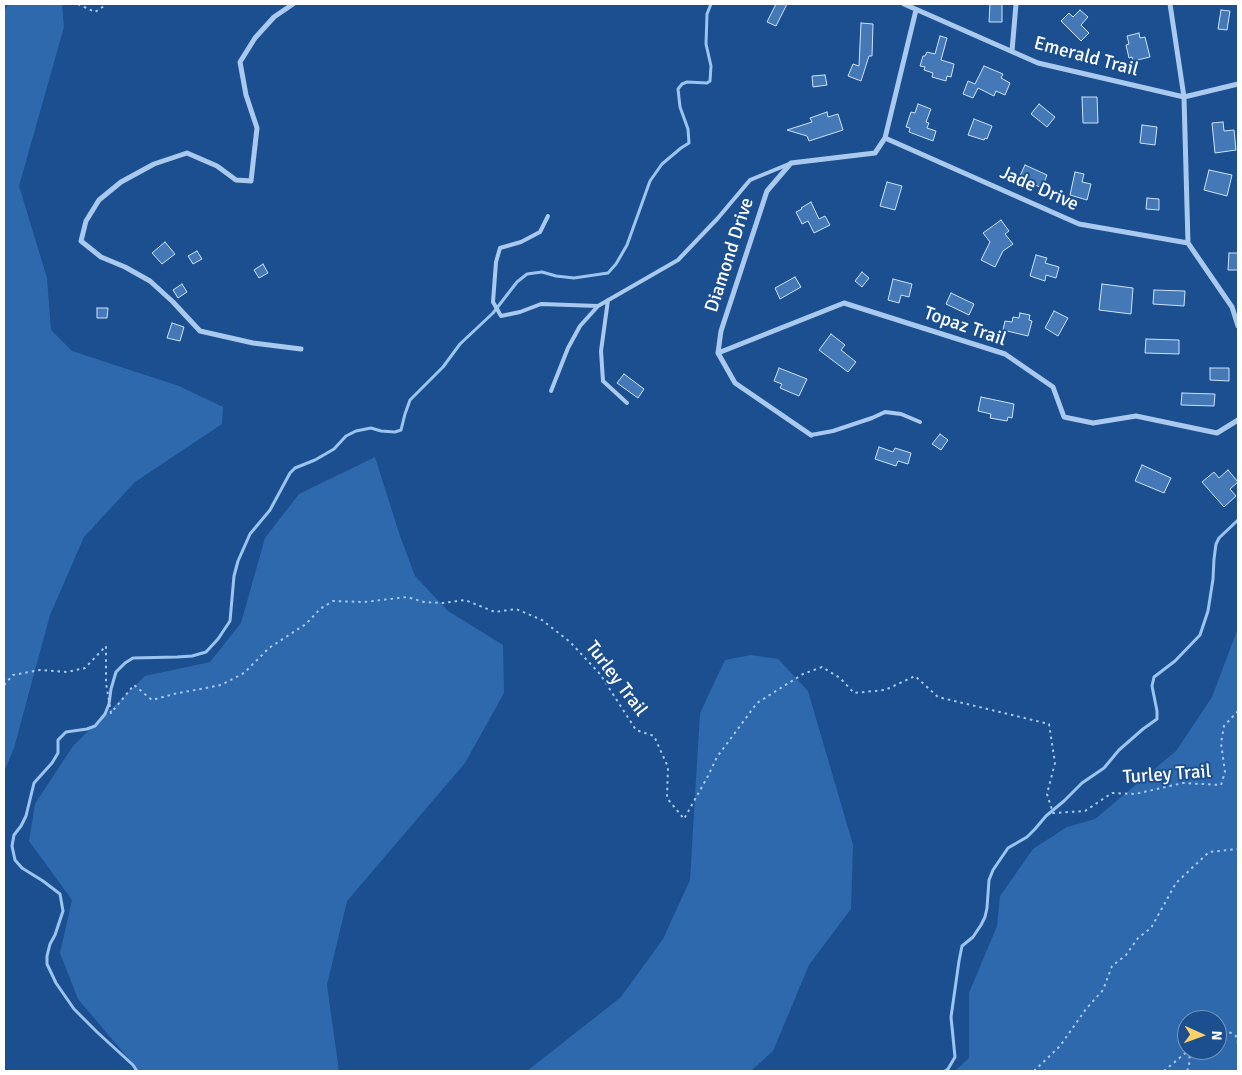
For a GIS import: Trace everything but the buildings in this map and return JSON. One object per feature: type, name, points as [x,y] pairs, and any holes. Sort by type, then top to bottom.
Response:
[{"type":"street","points":[[293,4],[274,18],[255,38],[240,62],[246,95],[257,128],[251,181],[236,180],[217,166],[187,153],[154,164],[121,182],[99,200],[86,221],[81,241],[100,257],[125,267],[150,281],[200,331],[253,343],[301,349]]},
{"type":"street","name":"Emerald Trail","points":[[904,4],[1038,63],[1184,97],[1238,84]]},
{"type":"street","points":[[1012,51],[1016,4]]},
{"type":"street","points":[[1170,4],[1184,97],[1188,244],[1232,307],[1238,326]]},
{"type":"street","points":[[791,163],[875,153],[885,138],[916,10]]},
{"type":"street","name":"Jade Drive","points":[[885,138],[1079,224],[1188,244]]},
{"type":"street","name":"Diamond Drive","points":[[718,353],[721,331],[767,191],[791,163]]},
{"type":"street","name":"Topaz Trail","points":[[718,353],[844,303],[1004,354],[1053,387],[1064,417],[1094,423],[1136,416],[1217,433],[1238,420]]},
{"type":"street","points":[[718,353],[735,383],[811,435]]},
{"type":"lane","points":[[551,391],[568,348],[580,326],[598,306],[678,260],[718,218],[750,180],[791,163]]},
{"type":"lane","points":[[548,216],[540,232],[521,242],[500,248],[496,262],[493,302],[500,316],[520,312],[541,304],[598,306]]},
{"type":"lane","points":[[608,300],[601,351],[603,381],[627,403]]},
{"type":"lane","points":[[811,435],[833,431],[885,412],[901,414],[920,422]]},
{"type":"path","points":[[78,4],[95,12],[107,4]]},
{"type":"path","name":"Turley Trail","points":[[4,685],[13,675],[40,670],[67,672],[85,668],[106,646],[106,683],[111,714],[134,685],[152,700],[221,685],[244,673],[269,648],[306,624],[320,609],[333,601],[364,602],[407,597],[424,602],[443,604],[466,600],[495,612],[516,609],[542,620],[570,642],[600,674],[636,730],[654,736],[668,767],[667,798],[684,819],[717,757],[757,703],[803,674],[822,667],[840,678],[854,692],[885,690],[915,676],[938,697],[1049,724],[1055,763],[1047,794],[1053,813],[1084,811],[1112,793],[1135,794],[1183,783],[1221,785],[1225,772],[1221,743],[1224,726],[1238,711]]},
{"type":"path","points":[[1034,1071],[1060,1046],[1086,1009],[1103,990],[1112,966],[1126,955],[1138,938],[1151,928],[1176,883],[1209,852],[1238,849]]},
{"type":"path","points":[[1227,1031],[1236,1036],[1238,1043]]},
{"type":"path","points":[[1164,1071],[1178,1060]]},
{"type":"shaded area","points":[[8,4],[62,4],[64,27],[19,186],[47,278],[51,330],[72,351],[179,386],[223,407],[222,424],[135,482],[84,537],[50,615],[14,748],[4,772],[4,12]]},
{"type":"shaded area","points":[[375,457],[415,576],[448,611],[503,645],[504,693],[465,763],[347,901],[327,985],[339,1071],[139,1071],[78,999],[60,953],[72,900],[29,841],[35,804],[73,746],[145,676],[210,662],[241,623],[265,538],[299,494]]},
{"type":"shaded area","points":[[1238,628],[1238,1071],[955,1071],[969,1058],[969,993],[997,926],[1000,896],[1033,849],[1067,827],[1095,819],[1176,751],[1212,697]]},
{"type":"shaded area","points":[[751,655],[778,659],[808,691],[853,845],[851,909],[809,965],[773,1051],[751,1071],[527,1071],[621,997],[663,939],[690,880],[700,713],[725,660]]},
{"type":"waterway","points":[[137,1071],[74,1009],[56,983],[47,964],[50,944],[63,911],[60,894],[22,868],[15,860],[12,846],[14,835],[26,816],[34,783],[52,763],[58,753],[58,740],[66,732],[95,726],[105,714],[116,672],[125,663],[133,658],[192,656],[206,652],[218,639],[230,621],[234,576],[238,561],[250,534],[270,510],[290,473],[295,468],[315,460],[334,449],[346,436],[356,431],[371,428],[395,432],[401,430],[410,400],[443,367],[460,344],[493,313],[517,282],[527,274],[542,272],[574,278],[608,273],[616,264],[627,245],[650,181],[662,164],[689,143],[688,129],[680,107],[678,89],[687,82],[707,83],[710,81],[711,66],[706,44],[707,14],[711,4]]},
{"type":"waterway","points":[[945,1071],[955,1057],[951,1017],[962,946],[973,937],[985,917],[989,880],[993,870],[1008,848],[1027,837],[1046,816],[1082,783],[1104,768],[1119,750],[1157,719],[1152,686],[1154,677],[1175,661],[1200,635],[1208,611],[1216,544],[1219,538],[1238,520]]}]
